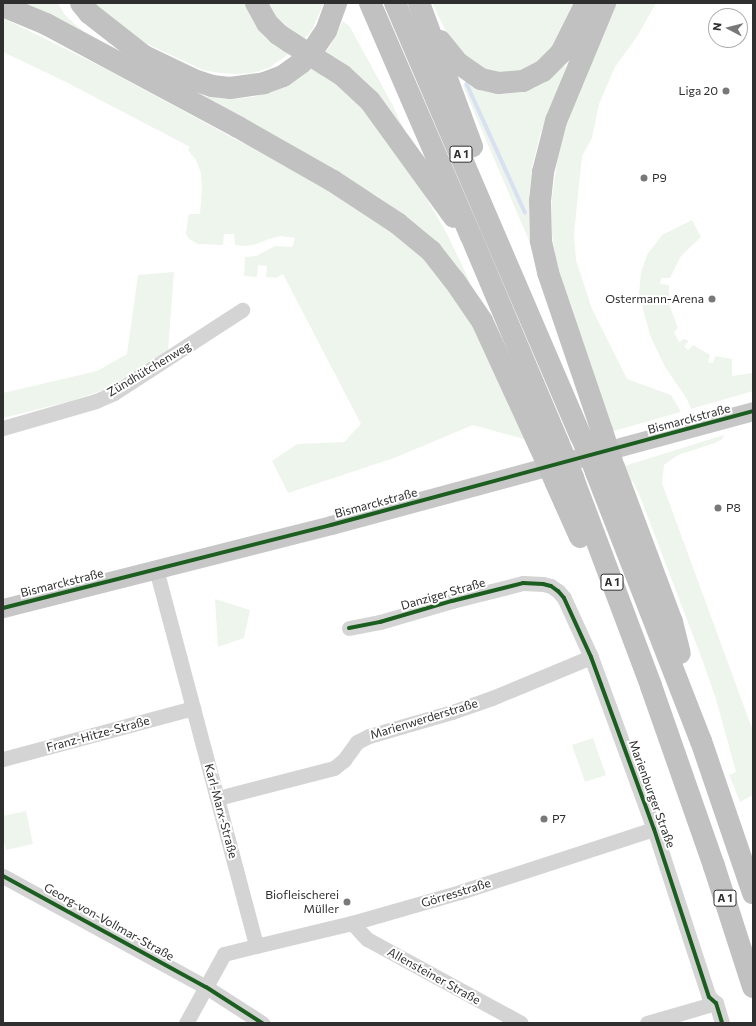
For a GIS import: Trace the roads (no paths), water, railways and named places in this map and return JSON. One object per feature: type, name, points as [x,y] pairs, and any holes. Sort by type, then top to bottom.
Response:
[{"type":"highway","points":[[81,3],[89,13],[144,56],[194,80],[212,86],[230,88],[264,83],[283,76],[301,63],[313,50],[326,31],[336,3]]},
{"type":"highway","points":[[256,3],[267,23],[278,34],[342,75],[370,101],[448,211],[471,236]]},
{"type":"highway","name":"A 1","points":[[370,3],[471,236],[549,445],[651,686],[695,811],[753,986]]},
{"type":"highway","name":"A 1","points":[[396,3],[527,306],[581,436],[605,470],[672,622],[701,741],[753,893]]},
{"type":"highway","points":[[423,12],[452,57],[469,72],[487,81],[512,83],[536,76],[557,59],[571,36],[586,3]]},
{"type":"highway","points":[[605,3],[556,121],[543,172],[540,201],[541,241],[548,272],[602,431],[605,470]]},
{"type":"highway","points":[[3,6],[46,24],[238,127],[333,180],[397,223],[431,251],[454,280],[482,321],[549,445]]},
{"type":"highway","points":[[423,12],[476,157],[515,251],[527,306]]},
{"type":"main road","name":"Bismarckstraße","points":[[3,608],[331,525],[753,411]]},
{"type":"street","name":"Zündhütchenweg","points":[[3,428],[96,400],[114,393],[242,310]]},
{"type":"street","name":"Karl-Marx-Straße","points":[[156,569],[178,658],[218,798],[256,946]]},
{"type":"street","name":"Danziger Straße","points":[[349,628],[380,622],[452,600],[508,586],[523,583],[543,584]]},
{"type":"street","name":"Marienburger Straße","points":[[543,584],[551,586],[564,598],[591,657],[654,829],[709,997],[716,1003],[722,1023]]},
{"type":"street","name":"Marienwerderstraße","points":[[218,798],[334,768],[344,760],[357,742],[369,736],[452,712],[492,698],[591,657]]},
{"type":"street","name":"Franz-Hitze-Straße","points":[[3,759],[193,708]]},
{"type":"street","name":"Görresstraße","points":[[256,946],[352,923],[467,890],[654,829]]},
{"type":"street","name":"Georg-von-Vollmar-Straße","points":[[3,876],[206,987],[262,1023]]},
{"type":"street","name":"Allensteiner Straße","points":[[352,923],[367,939],[521,1023]]},
{"type":"street","points":[[186,1023],[224,954],[256,946]]},
{"type":"street","points":[[647,1023],[716,1003]]},
{"type":"waterway","points":[[467,84],[525,212]]},
{"type":"place","name":"Liga 20","points":[[726,91]]},
{"type":"place","name":"P9","points":[[644,178]]},
{"type":"place","name":"Ostermann-Arena","points":[[712,299]]},
{"type":"place","name":"P8","points":[[718,508]]},
{"type":"place","name":"P7","points":[[544,819]]},
{"type":"place","name":"Biofleischerei Müller","points":[[347,902]]}]
